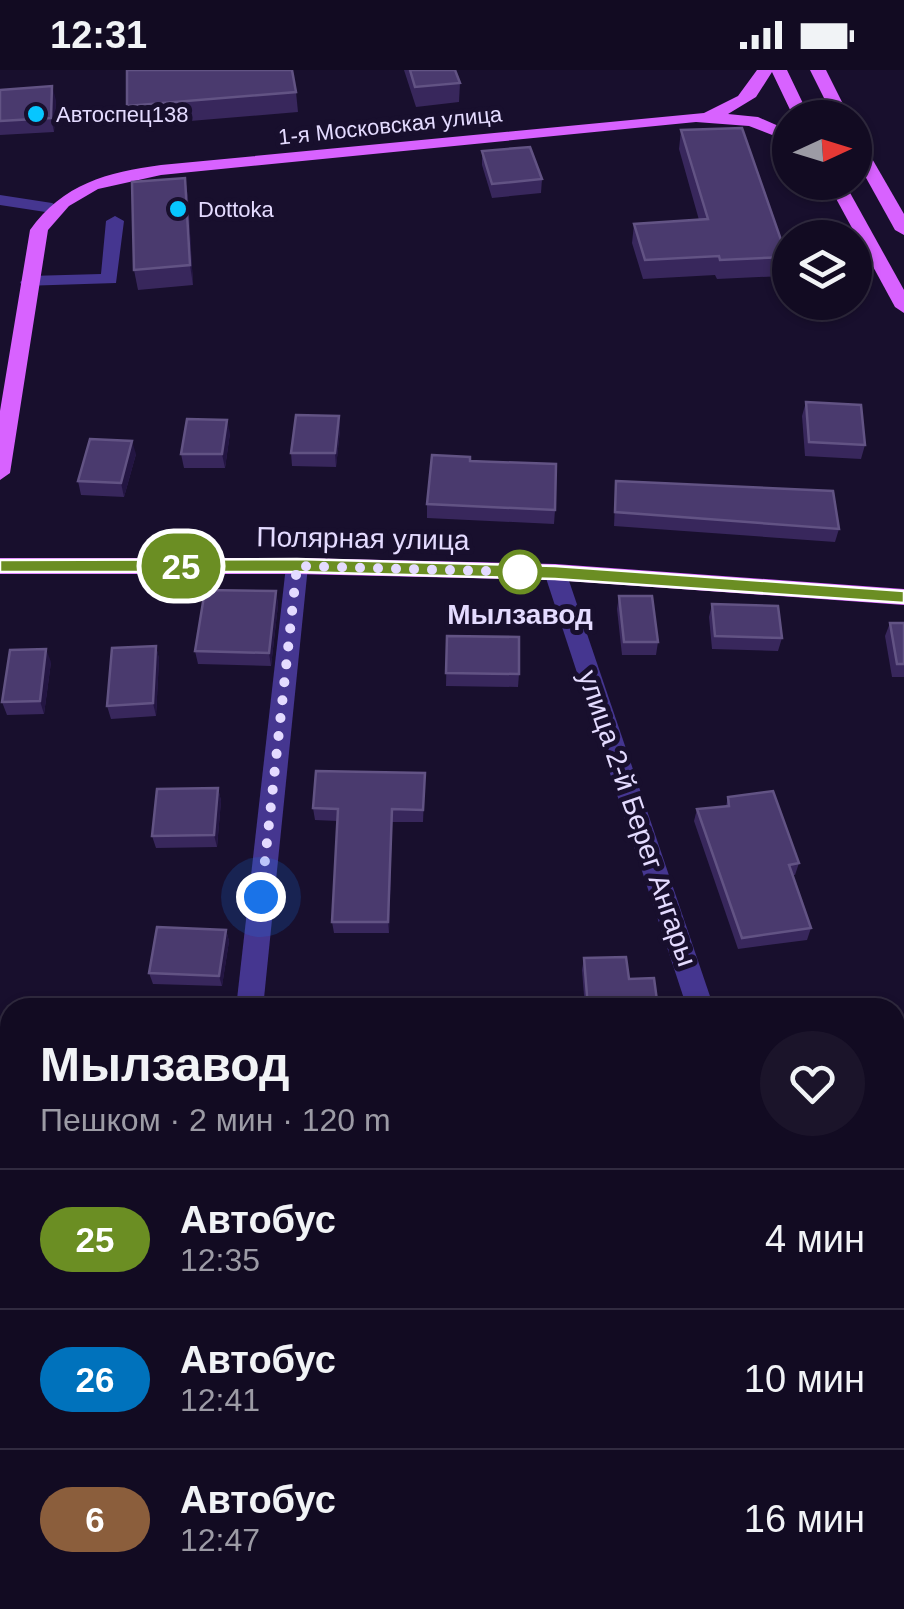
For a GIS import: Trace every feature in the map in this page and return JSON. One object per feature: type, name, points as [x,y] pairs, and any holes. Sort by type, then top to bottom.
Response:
[{"type":"main road","points":[[696,117],[744,101],[760,83],[765,70]]},
{"type":"main road","points":[[779,70],[793,100]]},
{"type":"main road","points":[[818,70],[833,100]]},
{"type":"main road","name":"1-я Московская улица","points":[[52,208],[71,194],[99,182],[135,173],[696,117],[752,122],[772,130]]},
{"type":"main road","points":[[872,174],[904,230]]},
{"type":"main road","points":[[844,200],[904,306]]},
{"type":"main road","points":[[0,473],[39,230],[52,208]]},
{"type":"main road","name":"Полярная улица","points":[[0,566],[297,566],[555,572],[904,597]]},
{"type":"street","points":[[0,200],[52,208]]},
{"type":"street","points":[[29,282],[110,278],[115,221]]},
{"type":"street","points":[[250,998],[297,566]]},
{"type":"street","name":"улица 2-й Берег Ангары","points":[[555,572],[698,998]]},
{"type":"building","points":[[127,70],[292,70],[296,92],[127,106]]},
{"type":"building","points":[[410,70],[455,70],[460,83],[415,87]]},
{"type":"building","points":[[52,86],[51,118],[0,121],[0,90]]},
{"type":"building","points":[[742,128],[774,220],[772,258],[645,260],[634,224],[708,219],[681,130]]},
{"type":"building","points":[[530,147],[542,179],[492,184],[482,151]]},
{"type":"building","points":[[185,178],[190,265],[134,270],[132,182]]},
{"type":"building","points":[[806,402],[861,405],[865,445],[809,442]]},
{"type":"building","points":[[296,415],[339,416],[335,453],[291,453]]},
{"type":"building","points":[[187,419],[227,420],[222,454],[181,454]]},
{"type":"building","points":[[90,439],[132,441],[121,483],[78,481]]},
{"type":"building","points":[[432,455],[470,457],[470,461],[556,464],[555,510],[427,504]]},
{"type":"building","points":[[616,481],[833,491],[839,529],[615,512]]},
{"type":"building","points":[[205,590],[276,591],[269,653],[195,651]]},
{"type":"building","points":[[619,596],[652,596],[658,642],[624,642]]},
{"type":"building","points":[[712,604],[778,606],[782,638],[715,636]]},
{"type":"building","points":[[890,623],[904,623],[904,664],[897,664]]},
{"type":"building","points":[[447,636],[519,637],[519,674],[446,673]]},
{"type":"building","points":[[156,646],[153,703],[107,706],[112,648]]},
{"type":"building","points":[[46,649],[40,701],[2,702],[10,650]]},
{"type":"building","points":[[316,771],[425,773],[423,810],[392,809],[388,922],[332,922],[338,809],[313,808]]},
{"type":"building","points":[[218,788],[214,835],[152,836],[157,789]]},
{"type":"building","points":[[773,791],[799,863],[789,865],[811,928],[742,938],[697,809],[729,806],[728,797]]},
{"type":"building","points":[[157,927],[226,930],[219,976],[149,973]]},
{"type":"building","points":[[626,957],[629,979],[654,978],[657,998],[587,998],[584,958]]},
{"type":"bus line","name":"25","points":[[0,566],[297,566],[555,572],[904,597]]},
{"type":"place","name":"Автоспец138","points":[[36,114]]},
{"type":"place","name":"Dottoka","points":[[178,209]]},
{"type":"place","name":"Мылзавод","points":[[520,572]]},
{"type":"route","points":[[261,897],[297,566],[520,572]]}]
